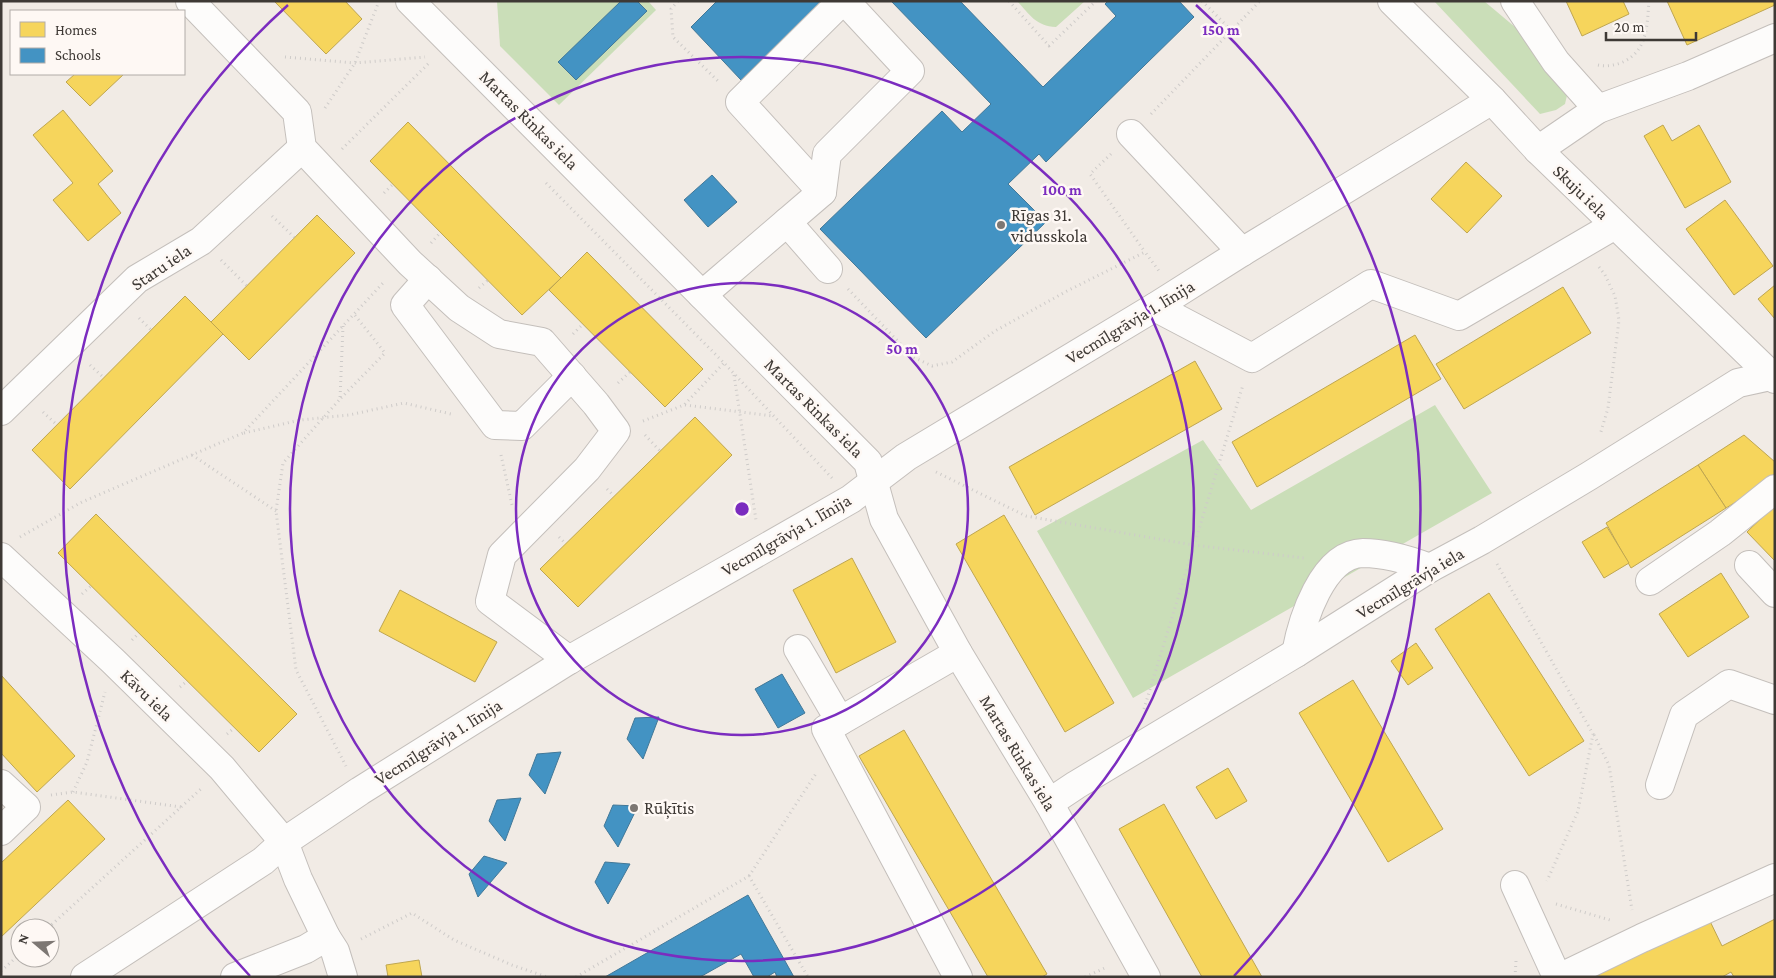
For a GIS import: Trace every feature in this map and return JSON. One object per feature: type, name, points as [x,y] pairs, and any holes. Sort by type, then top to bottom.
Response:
[{"type":"street","points":[[190,1],[297,112],[302,148],[405,258],[459,308],[498,334],[542,342],[596,404],[616,431],[586,469],[502,554],[490,601],[569,660]]},
{"type":"street","name":"Martas Rinkas iela","points":[[410,1],[868,462],[884,519],[958,653],[1050,803],[1146,977]]},
{"type":"street","points":[[702,295],[822,192],[827,154],[910,70],[843,1],[740,102],[822,192]]},
{"type":"street","name":"Skuju iela","points":[[1392,1],[1492,100],[1538,150],[1774,377]]},
{"type":"street","points":[[1515,1],[1556,62],[1598,109]]},
{"type":"street","points":[[1538,150],[1598,109],[1688,76],[1775,38]]},
{"type":"street","name":"Vecmīlgrāvja 1. līnija","points":[[85,977],[263,861],[284,842],[360,791],[569,660],[851,499],[906,457],[1492,100]]},
{"type":"street","points":[[1131,134],[1242,252]]},
{"type":"street","name":"Staru iela","points":[[1,411],[137,279],[201,241],[302,148]]},
{"type":"street","points":[[787,222],[828,269]]},
{"type":"street","points":[[1166,300],[1252,358],[1371,284],[1459,316],[1615,225]]},
{"type":"street","points":[[428,279],[404,305],[495,425],[522,426],[572,376]]},
{"type":"street","name":"Vecmīlgrāvja iela","points":[[1050,803],[1076,785],[1296,653],[1430,568],[1482,540],[1589,476],[1738,383],[1774,377]]},
{"type":"street","points":[[1650,582],[1720,533],[1775,488]]},
{"type":"street","name":"Kāvu iela","points":[[9,548],[113,661],[222,768],[284,842],[298,880],[331,944],[344,977]]},
{"type":"street","points":[[1296,653],[1308,607],[1321,584],[1332,569],[1343,559],[1362,553],[1404,558],[1430,568]]},
{"type":"street","points":[[1749,565],[1775,593]]},
{"type":"street","points":[[798,649],[840,721]]},
{"type":"street","points":[[958,653],[826,729],[958,977]]},
{"type":"street","points":[[1660,785],[1684,715],[1730,684],[1775,700]]},
{"type":"street","points":[[1,784],[26,807],[1,831]]},
{"type":"street","points":[[1515,886],[1532,904],[1559,977],[1638,932],[1775,878]]},
{"type":"street","points":[[235,977],[306,948],[331,944]]},
{"type":"path","points":[[325,108],[355,63],[379,1]]},
{"type":"path","points":[[678,1],[671,9],[673,37],[740,102]]},
{"type":"path","points":[[1009,1],[1049,46],[1096,1]]},
{"type":"path","points":[[1202,1],[1231,30]]},
{"type":"path","points":[[1592,64],[1605,66],[1619,64],[1635,56],[1642,45],[1649,1]]},
{"type":"path","points":[[321,170],[436,56]]},
{"type":"path","points":[[283,57],[355,63],[427,57]]},
{"type":"path","points":[[543,180],[724,363],[851,499]]},
{"type":"path","points":[[201,241],[247,286]]},
{"type":"path","points":[[1583,244],[1605,275],[1614,296],[1619,320],[1608,408],[1589,476]]},
{"type":"path","points":[[828,269],[913,357],[932,366],[952,362],[995,331],[1067,291],[1146,252],[1161,275],[1166,300]]},
{"type":"path","points":[[243,433],[405,258]]},
{"type":"path","points":[[354,314],[385,353],[340,399],[283,463],[276,511],[296,670],[360,791]]},
{"type":"path","points":[[340,399],[343,325]]},
{"type":"path","points":[[1131,753],[1193,545],[1252,358]]},
{"type":"path","points":[[642,421],[684,405],[724,363]]},
{"type":"path","points":[[734,374],[757,524]]},
{"type":"path","points":[[9,548],[82,502],[243,433],[300,420],[349,415],[404,403],[495,425],[519,538]]},
{"type":"path","points":[[684,405],[774,416]]},
{"type":"path","points":[[641,431],[660,451]]},
{"type":"path","points":[[191,455],[276,511]]},
{"type":"path","points":[[906,457],[1026,516],[1193,545],[1306,559]]},
{"type":"path","points":[[1482,540],[1594,734],[1609,765],[1638,932],[1532,904],[1578,811],[1594,734]]},
{"type":"path","points":[[73,792],[87,762],[113,661],[138,633]]},
{"type":"path","points":[[576,977],[749,876],[814,773],[841,757]]},
{"type":"path","points":[[59,918],[182,807],[222,768]]},
{"type":"path","points":[[26,807],[39,799],[58,793],[73,792],[182,807]]},
{"type":"path","points":[[749,876],[808,977]]},
{"type":"path","points":[[331,944],[412,914],[454,940],[512,965],[547,977]]},
{"type":"path","points":[[1515,977],[1516,959]]},
{"type":"green space","points":[[497,1],[648,1],[656,10],[559,105],[500,46]]},
{"type":"green space","points":[[1017,1],[1085,1],[1056,27],[1038,22]]},
{"type":"green space","points":[[1434,1],[1484,1],[1541,49],[1568,91],[1565,104],[1556,110],[1540,114]]},
{"type":"green space","points":[[1435,405],[1492,493],[1133,698],[1037,531],[1203,440],[1251,510]]},
{"type":"building: Homes","points":[[274,1],[345,1],[362,19],[326,54]]},
{"type":"building: Homes","points":[[1566,1],[1623,1],[1629,14],[1582,36]]},
{"type":"building: Homes","points":[[1667,1],[1775,1],[1775,5],[1687,45]]},
{"type":"building: Homes","points":[[74,75],[123,75],[90,106],[66,82]]},
{"type":"building: Homes","points":[[63,110],[113,171],[98,184],[121,213],[88,241],[53,200],[73,183],[33,135]]},
{"type":"building: Homes","points":[[408,122],[561,278],[522,315],[370,161]]},
{"type":"building: Homes","points":[[1663,125],[1672,141],[1699,125],[1731,182],[1685,208],[1644,136]]},
{"type":"building: Homes","points":[[1466,162],[1502,196],[1467,233],[1431,199]]},
{"type":"building: Homes","points":[[1725,200],[1773,266],[1734,295],[1686,229]]},
{"type":"building: Homes","points":[[317,215],[355,253],[249,360],[211,322]]},
{"type":"building: Homes","points":[[587,252],[703,369],[665,407],[549,290]]},
{"type":"building: Homes","points":[[1775,285],[1775,319],[1758,299]]},
{"type":"building: Homes","points":[[1563,287],[1591,333],[1464,409],[1436,364]]},
{"type":"building: Homes","points":[[185,296],[223,334],[70,489],[32,450]]},
{"type":"building: Homes","points":[[1415,335],[1441,379],[1257,487],[1232,442]]},
{"type":"building: Homes","points":[[1195,361],[1222,409],[1035,515],[1009,467]]},
{"type":"building: Homes","points":[[695,417],[732,455],[578,607],[540,569]]},
{"type":"building: Homes","points":[[1744,435],[1775,462],[1775,478],[1726,508],[1698,465]]},
{"type":"building: Homes","points":[[1698,465],[1726,508],[1631,568],[1606,523]]},
{"type":"building: Homes","points":[[1775,505],[1775,561],[1747,532]]},
{"type":"building: Homes","points":[[96,514],[297,714],[259,752],[58,553]]},
{"type":"building: Homes","points":[[1004,515],[1114,703],[1065,732],[956,544]]},
{"type":"building: Homes","points":[[1607,527],[1629,563],[1604,578],[1582,542]]},
{"type":"building: Homes","points":[[852,558],[896,642],[836,673],[793,590]]},
{"type":"building: Homes","points":[[1721,573],[1749,617],[1688,657],[1659,614]]},
{"type":"building: Homes","points":[[400,590],[497,642],[475,682],[379,631]]},
{"type":"building: Homes","points":[[1489,593],[1584,741],[1529,776],[1435,629]]},
{"type":"building: Homes","points":[[1416,643],[1433,668],[1408,685],[1391,661]]},
{"type":"building: Homes","points":[[1,675],[75,756],[37,792],[1,753]]},
{"type":"building: Homes","points":[[1353,680],[1443,829],[1388,862],[1299,713]]},
{"type":"building: Homes","points":[[904,730],[1047,974],[1042,977],[988,977],[859,756]]},
{"type":"building: Homes","points":[[1228,768],[1247,801],[1216,819],[1196,787]]},
{"type":"building: Homes","points":[[68,800],[105,839],[21,918],[10,918],[10,929],[1,937],[1,863]]},
{"type":"building: Homes","points":[[1164,804],[1262,977],[1202,977],[1119,829]]},
{"type":"building: Homes","points":[[1707,915],[1722,946],[1775,919],[1775,977],[1734,977],[1731,972],[1722,977],[1587,977]]},
{"type":"building: Homes","points":[[419,960],[422,977],[388,977],[386,965]]},
{"type":"building: Schools","points":[[621,1],[637,1],[647,11],[576,80],[558,62]]},
{"type":"building: Schools","points":[[717,1],[822,1],[741,80],[691,27]]},
{"type":"building: Schools","points":[[891,1],[960,1],[1043,87],[1116,16],[1105,4],[1108,1],[1179,1],[1194,17],[1046,162],[1039,154],[1008,184],[1046,222],[926,338],[820,229],[942,111],[962,132],[991,104]]},
{"type":"building: Schools","points":[[712,175],[737,202],[708,227],[684,200]]},
{"type":"building: Schools","points":[[782,674],[805,713],[778,728],[755,689]]},
{"type":"building: Schools","points":[[659,717],[643,759],[627,739],[635,718]]},
{"type":"building: Schools","points":[[561,752],[545,794],[529,775],[537,754]]},
{"type":"building: Schools","points":[[521,798],[505,841],[489,821],[497,800]]},
{"type":"building: Schools","points":[[613,805],[638,806],[618,847],[604,826]]},
{"type":"building: Schools","points":[[484,856],[507,863],[478,897],[469,874]]},
{"type":"building: Schools","points":[[605,862],[630,864],[608,904],[595,882]]},
{"type":"building: Schools","points":[[748,895],[794,977],[777,977],[775,972],[767,977],[754,977],[741,954],[700,977],[605,977]]},
{"type":"place","name":"Rīgas 31. vidusskola","points":[[1001,225]]},
{"type":"place","name":"Rūķītis","points":[[634,808]]}]
